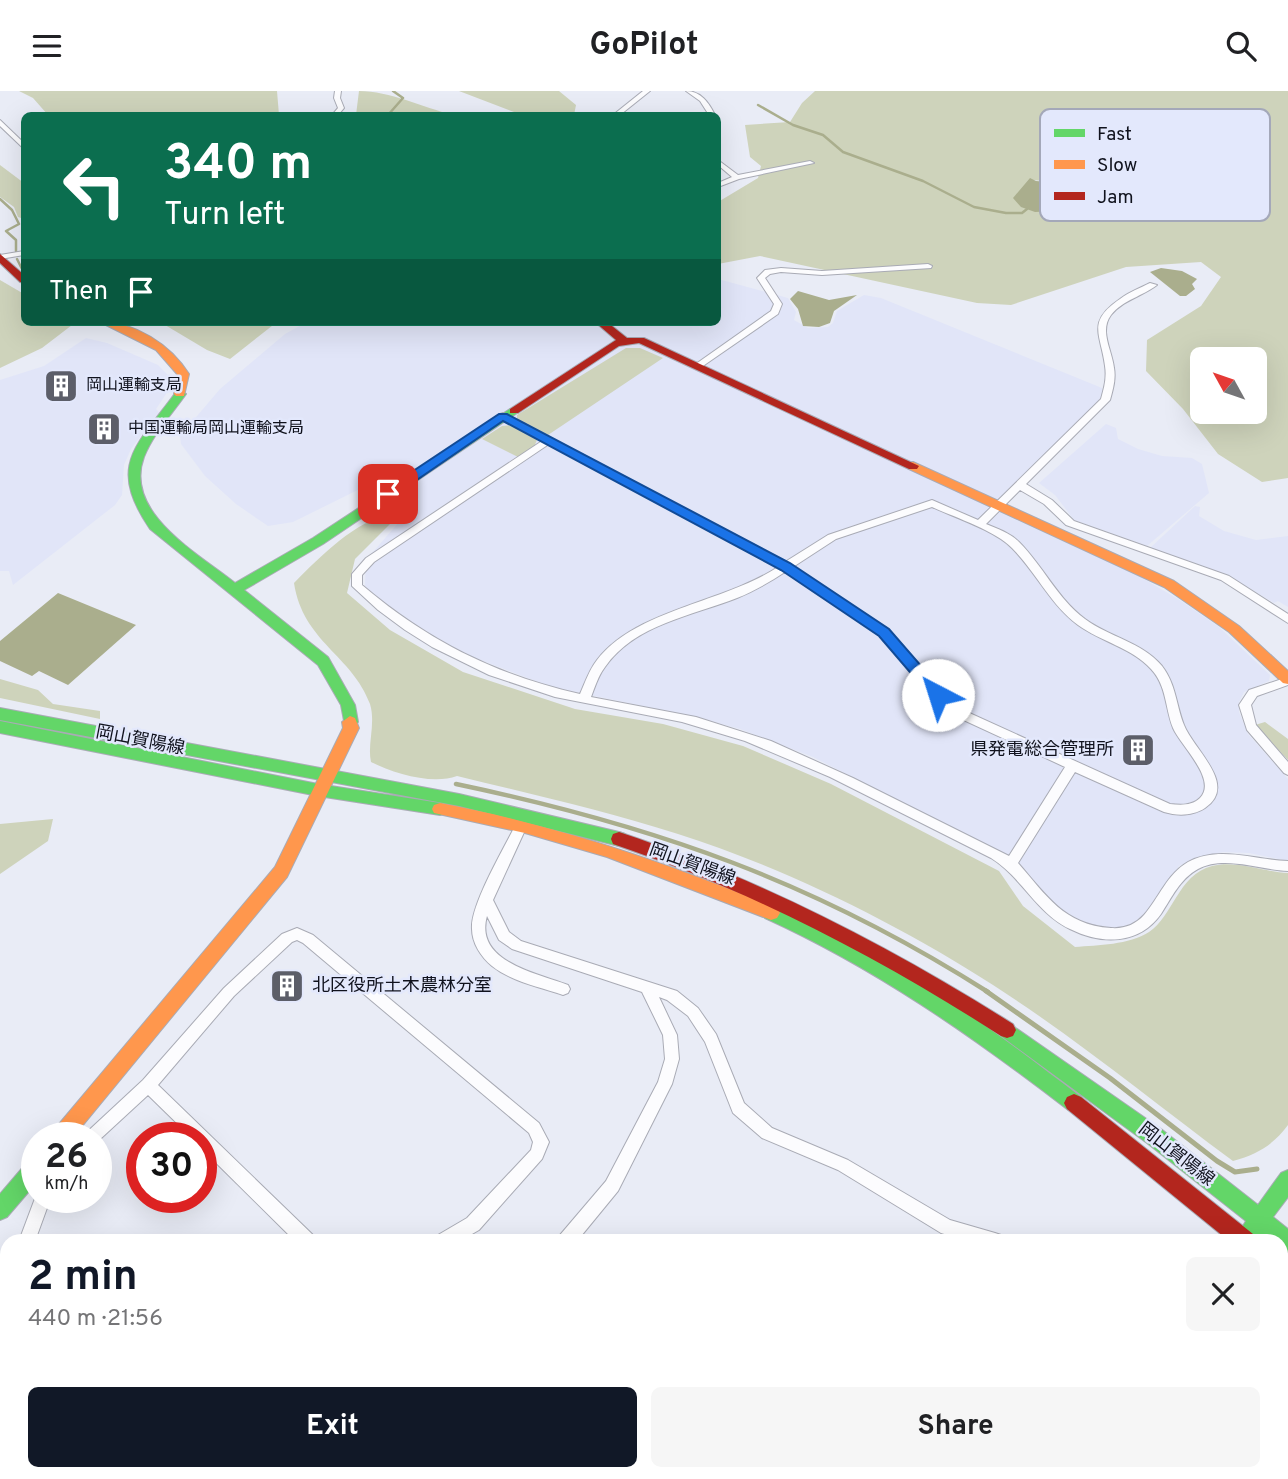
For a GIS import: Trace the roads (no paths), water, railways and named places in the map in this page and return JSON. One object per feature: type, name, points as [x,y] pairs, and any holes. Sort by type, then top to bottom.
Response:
[{"type":"street","points":[[338,91],[337,98],[341,108],[338,112]]},
{"type":"street","points":[[619,112],[636,97],[648,91]]},
{"type":"street","points":[[689,91],[703,100],[710,112]]},
{"type":"street","points":[[0,122],[21,143]]},
{"type":"street","points":[[721,184],[737,177],[810,163]]},
{"type":"street","points":[[721,164],[737,177]]},
{"type":"street","points":[[0,257],[21,254]]},
{"type":"street","points":[[0,257],[21,278]]},
{"type":"street","points":[[697,366],[775,313],[778,304],[761,278],[768,272],[822,273],[928,266]]},
{"type":"street","points":[[980,524],[1105,400],[1111,388],[1102,346],[1102,326],[1110,308],[1125,297],[1153,285]]},
{"type":"street","points":[[73,1122],[281,872],[351,728],[351,715],[344,695],[323,661],[155,526],[136,502],[131,479],[136,456],[181,391],[183,373],[176,362],[157,346],[114,326]]},
{"type":"street","points":[[608,326],[623,340]]},
{"type":"street","points":[[236,589],[318,541],[503,416],[623,340],[640,340],[1169,584],[1224,621],[1288,680],[1253,693],[1245,705],[1251,727],[1288,770]]},
{"type":"street","points":[[503,416],[785,566],[884,632],[938,695],[961,713],[1072,767],[1168,809],[1197,807],[1210,797],[1209,776],[1178,726],[1174,698],[1157,669],[1135,649],[1079,621],[1014,543],[980,524],[932,503],[832,537],[785,566],[750,588],[630,636],[601,663],[584,699]]},
{"type":"street","points":[[549,440],[370,560],[357,574],[357,586],[398,620],[475,666],[515,681],[584,699],[695,720],[736,732],[834,774],[1011,863],[1040,899],[1060,918],[1098,933],[1113,934],[1142,927],[1152,920],[1182,873],[1194,866],[1233,858],[1288,866]]},
{"type":"street","points":[[1020,485],[1048,502],[1070,523],[1225,578],[1288,619]]},
{"type":"street","name":"岡山賀陽線","points":[[0,714],[465,813],[610,852],[701,883],[861,958],[926,996],[1053,1084],[1238,1234]]},
{"type":"street","name":"岡山賀陽線","points":[[0,727],[326,784],[526,814],[624,841],[715,872],[855,936],[1002,1025],[1078,1079],[1278,1234]]},
{"type":"street","points":[[1011,863],[1072,767]]},
{"type":"street","points":[[520,828],[486,900],[478,926],[481,942],[494,962],[563,989]]},
{"type":"street","points":[[486,900],[504,936],[517,944],[672,995],[693,1011],[711,1039],[738,1108],[767,1133],[844,1165],[947,1227],[971,1234]]},
{"type":"street","points":[[108,1122],[148,1085],[229,992],[287,938],[297,935],[308,939],[534,1128],[538,1135],[541,1142],[537,1154],[473,1224],[456,1234]]},
{"type":"street","points":[[572,1234],[612,1187],[666,1084],[672,1059],[670,1035],[648,989]]},
{"type":"street","points":[[148,1085],[300,1234]]},
{"type":"street","points":[[1249,1234],[1288,1180]]},
{"type":"street","points":[[0,1210],[21,1185]]},
{"type":"street","points":[[30,1234],[37,1213]]},
{"type":"waterway","points":[[391,112],[403,98],[393,91]]},
{"type":"waterway","points":[[758,105],[793,125],[823,135],[843,152],[923,181],[974,207],[1006,213],[1022,213],[1027,209]]},
{"type":"waterway","points":[[0,199],[12,210],[19,224],[6,231],[16,240],[16,251]]},
{"type":"waterway","points":[[17,259],[21,267]]},
{"type":"waterway","points":[[456,784],[599,819],[667,839],[732,863],[860,919],[924,953],[988,992]]},
{"type":"waterway","points":[[986,991],[1110,1078],[1217,1161],[1235,1172],[1257,1169]]},
{"type":"place","name":"岡山運輸支局","points":[[61,386]]},
{"type":"place","name":"中国運輸局岡山運輸支局","points":[[104,429]]},
{"type":"place","name":"県発電総合管理所","points":[[1138,750]]},
{"type":"place","name":"北区役所土木農林分室","points":[[287,986]]}]
